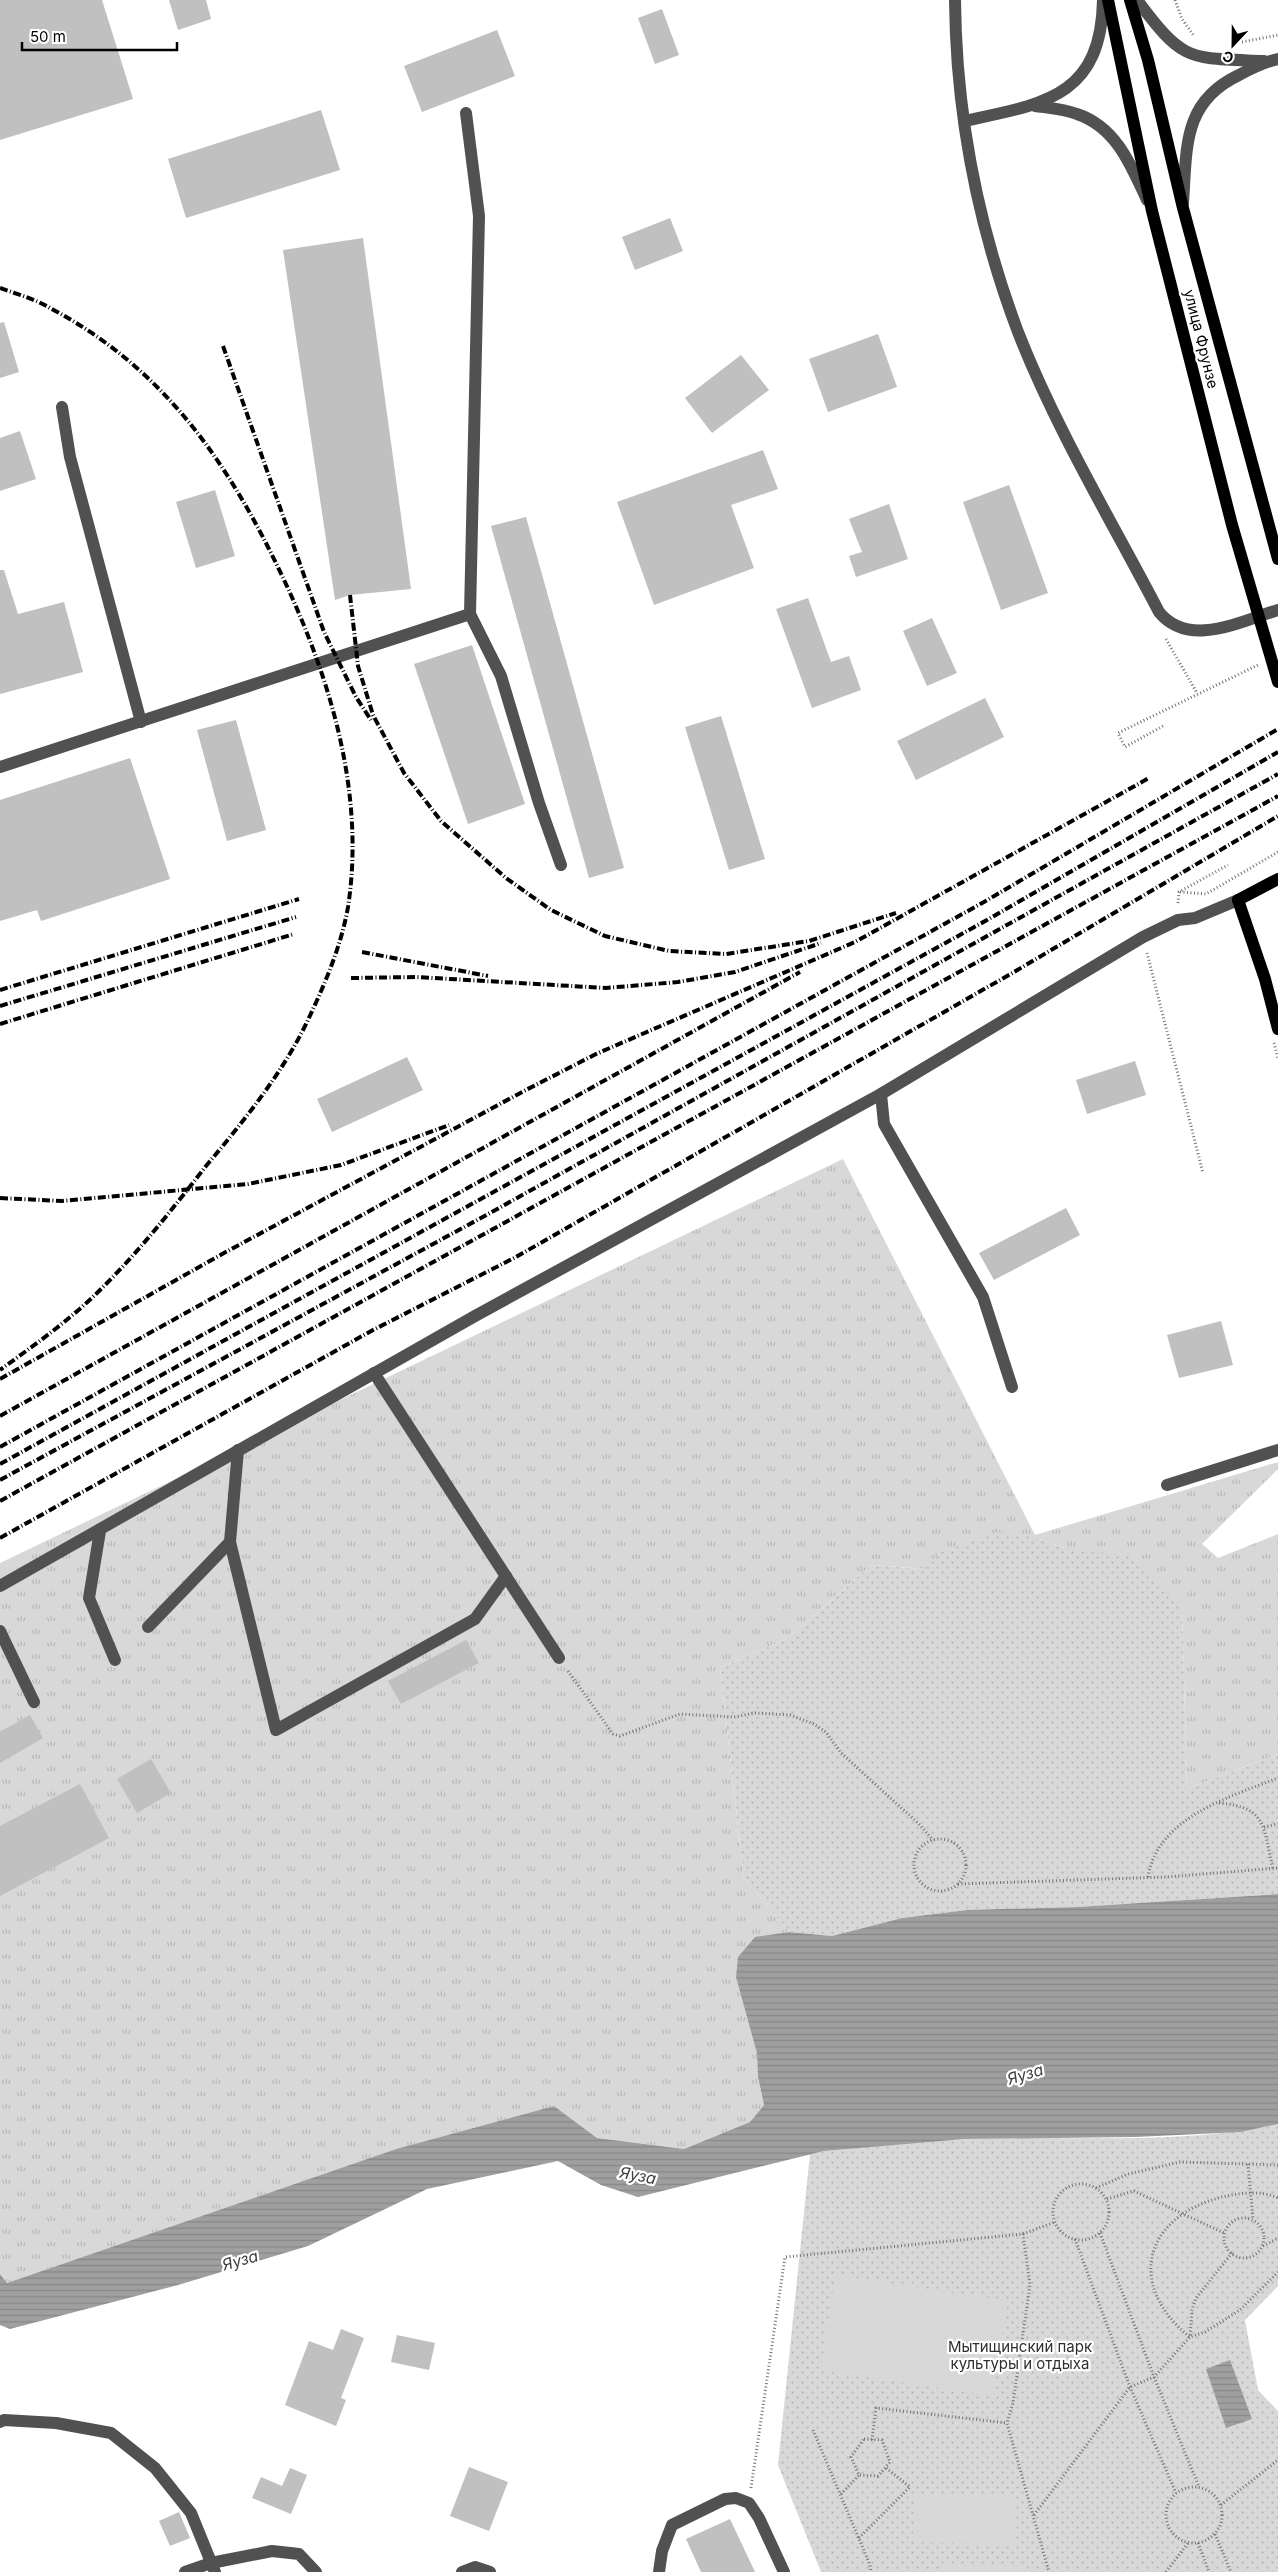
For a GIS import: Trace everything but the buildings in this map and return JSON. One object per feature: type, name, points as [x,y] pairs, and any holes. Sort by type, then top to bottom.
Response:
[{"type":"main road","name":"улица Фрунзе","points":[[1108,0],[1152,211],[1232,525],[1278,682]]},
{"type":"main road","name":"улица Фрунзе","points":[[1130,0],[1148,60],[1183,208],[1278,559]]},
{"type":"main road","points":[[1275,1032],[1265,979],[1238,900],[1278,879]]},
{"type":"street","points":[[955,0],[958,73],[964,122],[973,174],[994,262],[1019,333],[1057,420],[1159,612],[1178,626],[1188,630],[1205,632],[1278,610]]},
{"type":"street","points":[[964,122],[1035,106],[1065,90],[1083,73],[1092,59],[1099,36],[1103,0]]},
{"type":"street","points":[[1137,0],[1167,40],[1193,56],[1210,60],[1272,60]]},
{"type":"street","points":[[1183,208],[1187,142],[1197,110],[1222,83],[1272,60]]},
{"type":"street","points":[[1035,106],[1076,114],[1096,123],[1107,132],[1131,165],[1152,211]]},
{"type":"street","points":[[466,112],[479,216],[470,614],[501,676],[539,803],[561,865]]},
{"type":"street","points":[[62,407],[70,457],[141,722]]},
{"type":"street","points":[[0,767],[470,614]]},
{"type":"street","points":[[0,1586],[100,1531],[374,1373],[881,1094],[1143,937],[1178,920],[1195,918],[1238,900]]},
{"type":"street","points":[[881,1094],[884,1124],[983,1297],[1012,1387]]},
{"type":"street","points":[[374,1373],[559,1658]]},
{"type":"street","points":[[238,1450],[230,1542],[276,1730],[475,1619],[506,1576]]},
{"type":"street","points":[[1167,1485],[1278,1450]]},
{"type":"street","points":[[100,1531],[89,1598],[115,1660]]},
{"type":"street","points":[[148,1627],[230,1542]]},
{"type":"street","points":[[0,1631],[34,1702]]},
{"type":"street","points":[[0,2422],[4,2420],[56,2423],[111,2433],[155,2468],[191,2513],[213,2567]]},
{"type":"street","points":[[659,2572],[662,2551],[672,2525],[725,2499],[736,2498],[749,2503],[759,2518],[784,2572]]},
{"type":"street","points":[[185,2572],[213,2567],[272,2551],[299,2554],[316,2572]]},
{"type":"street","points":[[462,2572],[475,2567],[490,2572]]},
{"type":"path","points":[[1175,0],[1182,19],[1194,36],[1203,39]]},
{"type":"path","points":[[1233,44],[1278,35]]},
{"type":"path","points":[[1163,726],[1125,747],[1118,733],[1260,665]]},
{"type":"path","points":[[1179,892],[1206,894],[1278,852]]},
{"type":"path","points":[[1179,892],[1228,865]]},
{"type":"path","points":[[1178,920],[1179,892]]},
{"type":"path","points":[[1143,937],[1203,1173]]},
{"type":"path","points":[[1275,1032],[1278,1058]]},
{"type":"path","points":[[559,1658],[613,1734],[620,1736],[680,1714],[734,1718],[755,1713],[790,1716],[814,1724],[826,1732],[841,1753],[918,1822],[932,1840]]},
{"type":"path","points":[[1148,1878],[1155,1852],[1166,1837],[1185,1822],[1218,1803],[1278,1778]]},
{"type":"path","points":[[1218,1803],[1242,1805],[1256,1814],[1264,1827],[1273,1869]]},
{"type":"path","points":[[1264,1827],[1278,1824]]},
{"type":"path","points":[[958,1884],[966,1869],[962,1852],[950,1841],[932,1840],[919,1850],[914,1866],[920,1882],[934,1891],[942,1891],[958,1884],[1148,1878],[1278,1868]]},
{"type":"path","points":[[1096,2188],[1128,2174],[1180,2162],[1278,2165]]},
{"type":"path","points":[[1248,2164],[1253,2219],[1264,2233],[1263,2246]]},
{"type":"path","points":[[1080,2184],[1096,2188],[1106,2199],[1109,2215],[1100,2232],[1090,2238],[1075,2239],[1066,2236],[1055,2222],[1054,2203],[1065,2189],[1080,2184]]},
{"type":"path","points":[[1106,2199],[1134,2191],[1224,2233]]},
{"type":"path","points":[[1190,2337],[1178,2327],[1158,2300],[1152,2283],[1150,2259],[1160,2236],[1182,2212],[1204,2202],[1251,2193],[1264,2193],[1278,2198]]},
{"type":"path","points":[[1253,2219],[1241,2217],[1226,2228],[1224,2233],[1225,2244],[1232,2254],[1237,2257],[1255,2255],[1263,2246],[1278,2238]]},
{"type":"path","points":[[749,2503],[785,2257],[1023,2234],[1055,2222]]},
{"type":"path","points":[[1100,2232],[1154,2377],[1199,2487]]},
{"type":"path","points":[[1023,2234],[1030,2285],[1013,2403],[1007,2424],[1049,2572]]},
{"type":"path","points":[[1075,2239],[1130,2387],[1176,2493]]},
{"type":"path","points":[[1190,2337],[1192,2310],[1196,2298],[1232,2254]]},
{"type":"path","points":[[1034,2515],[1130,2387],[1154,2377],[1190,2337],[1206,2332],[1226,2322],[1278,2272]]},
{"type":"path","points":[[872,2440],[876,2408],[1007,2424]]},
{"type":"path","points":[[813,2430],[859,2538],[871,2572]]},
{"type":"path","points":[[864,2440],[882,2440],[890,2462],[886,2468],[878,2476],[859,2474],[851,2457],[864,2440]]},
{"type":"path","points":[[1221,2505],[1278,2460]]},
{"type":"path","points":[[859,2538],[910,2487],[886,2468]]},
{"type":"path","points":[[841,2495],[859,2474]]},
{"type":"path","points":[[1191,2486],[1199,2487],[1212,2493],[1221,2505],[1222,2520],[1215,2534],[1198,2543],[1188,2543],[1172,2533],[1166,2521],[1168,2503],[1176,2493],[1191,2486]]},
{"type":"path","points":[[1215,2534],[1231,2572]]},
{"type":"path","points":[[1166,2572],[1188,2543]]},
{"type":"path","points":[[1198,2543],[1209,2572]]},
{"type":"green space","points":[[843,1159],[1035,1535],[1278,1462],[1278,1469],[1202,1544],[1218,1558],[1278,1534],[1278,1754],[1187,1789],[1182,1605],[1064,1548],[1035,1537],[942,1551],[926,1569],[871,1565],[790,1637],[720,1668],[744,1878],[789,1932],[755,1938],[758,2077],[764,2105],[750,2122],[684,2149],[597,2138],[554,2106],[396,2149],[7,2283],[0,2274],[0,1563]]},
{"type":"green space","points":[[998,1532],[1035,1537],[1064,1548],[1131,1556],[1182,1605],[1187,1789],[1278,1754],[1278,1894],[1077,1907],[967,1910],[902,1918],[832,1936],[789,1932],[744,1878],[720,1668],[790,1637],[871,1565],[925,1569],[942,1551]]},
{"type":"green space","name":"Мытищинский парк культуры и отдыха","points":[[1278,2124],[1278,2286],[1245,2320],[1258,2390],[1278,2411],[1278,2572],[821,2572],[778,2465],[810,2154],[824,2151],[964,2139],[1122,2138],[1201,2135]]},
{"type":"green space","points":[[835,2275],[1008,2301],[993,2396],[821,2370]]},
{"type":"green space","points":[[914,2494],[1014,2496],[1013,2544],[913,2542]]},
{"type":"green space","points":[[942,2563],[1027,2567],[1027,2572],[942,2572]]},
{"type":"water","name":"Яуза","points":[[1278,1894],[1278,2124],[1240,2132],[1136,2137],[964,2139],[824,2151],[638,2197],[601,2185],[558,2161],[427,2189],[308,2246],[178,2285],[10,2329],[0,2325],[0,2274],[7,2283],[396,2149],[554,2106],[597,2138],[684,2149],[750,2122],[764,2105],[758,2077],[757,2053],[736,1977],[738,1957],[755,1937],[789,1932],[832,1936],[902,1918],[967,1910],[1077,1907]]},
{"type":"water","points":[[1230,2360],[1252,2419],[1226,2428],[1206,2369]]},
{"type":"railway","points":[[0,288],[44,305],[87,330],[121,354],[179,410],[204,442],[249,511],[289,591],[323,678],[346,768],[351,814],[352,861],[348,907],[341,937],[331,966],[307,1022],[274,1079],[248,1115],[170,1212],[119,1271],[68,1319],[0,1370]]},
{"type":"railway","points":[[223,346],[324,632],[356,697],[371,720]]},
{"type":"railway","points":[[350,595],[358,666],[373,715],[404,773],[441,821],[506,878],[551,910],[605,936],[669,951],[726,954],[809,941],[896,913]]},
{"type":"railway","points":[[0,1447],[984,902],[1278,729]]},
{"type":"railway","points":[[0,1464],[987,920],[1278,752]]},
{"type":"railway","points":[[0,1480],[490,1213],[1278,774]]},
{"type":"railway","points":[[0,1379],[224,1253],[524,1091],[596,1054],[855,942],[1149,778]]},
{"type":"railway","points":[[0,1501],[1278,796]]},
{"type":"railway","points":[[0,1538],[373,1330],[516,1257],[1014,972],[1278,816]]},
{"type":"railway","points":[[0,990],[299,899]]},
{"type":"railway","points":[[0,1006],[296,917]]},
{"type":"railway","points":[[0,1024],[294,934]]},
{"type":"railway","points":[[351,978],[416,977],[606,988],[678,982],[735,972],[821,943]]},
{"type":"railway","points":[[362,952],[488,976]]},
{"type":"railway","points":[[0,1416],[800,972]]},
{"type":"railway","points":[[0,1198],[62,1201],[248,1184],[341,1165],[449,1125]]}]
